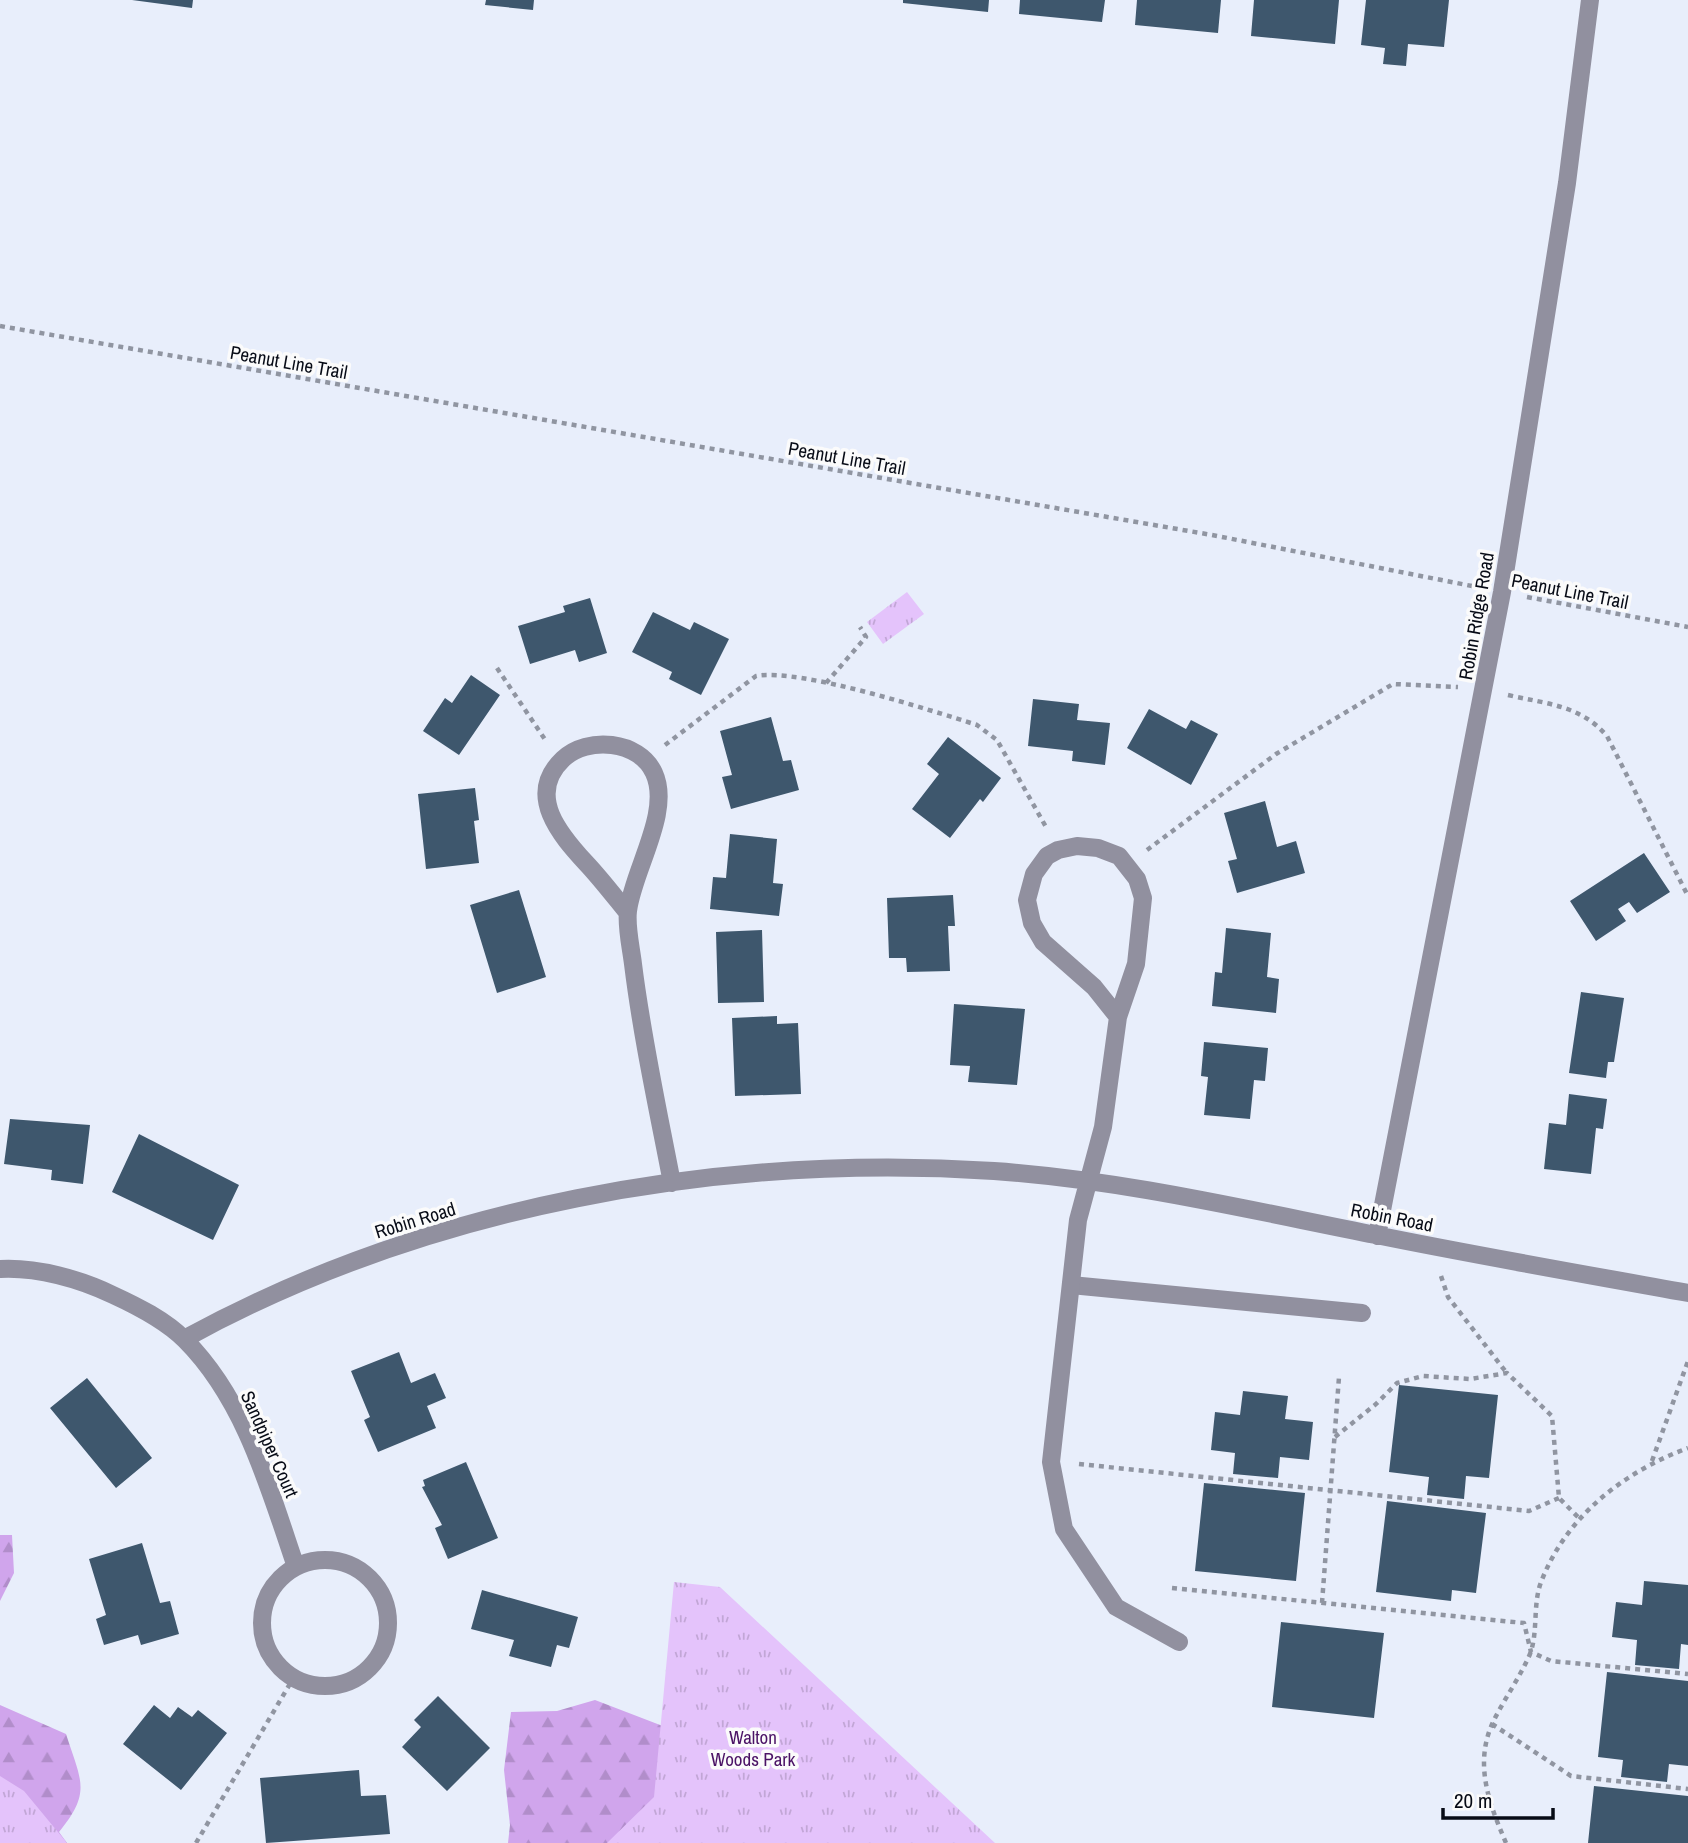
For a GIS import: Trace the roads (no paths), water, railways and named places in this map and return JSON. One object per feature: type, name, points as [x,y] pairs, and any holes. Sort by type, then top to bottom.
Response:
[{"type":"street","name":"Robin Ridge Road","points":[[1377,1236],[1502,592],[1567,183],[1590,0]]},
{"type":"street","points":[[628,912],[566,844],[553,824],[547,797],[551,774],[560,762],[571,752],[595,744],[625,747],[645,761],[653,771],[660,792],[628,912],[638,1005],[672,1183]]},
{"type":"street","points":[[1118,1017],[1094,987],[1043,942],[1032,923],[1027,900],[1034,874],[1047,856],[1058,849],[1077,846],[1098,848],[1119,856],[1138,879],[1143,898],[1136,964],[1118,1017],[1103,1126],[1078,1220],[1051,1462],[1064,1530],[1116,1606],[1179,1642]]},
{"type":"street","name":"Robin Road","points":[[184,1339],[243,1307],[399,1246],[520,1212],[672,1183],[794,1171],[936,1168],[1089,1181],[1186,1196],[1377,1236],[1688,1293]]},
{"type":"street","name":"Sandpiper Court","points":[[0,1269],[49,1274],[93,1285],[141,1308],[184,1339],[230,1399],[264,1473],[296,1567]]},
{"type":"street","points":[[1071,1285],[1362,1313]]},
{"type":"street","points":[[316,1560],[338,1561],[358,1569],[374,1583],[385,1602],[388,1624],[379,1654],[357,1677],[337,1685],[314,1685],[294,1677],[277,1664],[267,1648],[262,1630],[263,1611],[269,1593],[280,1578],[296,1567],[316,1560]]},
{"type":"park label","name":"Walton Woods Park","points":[[753,1748]]}]
